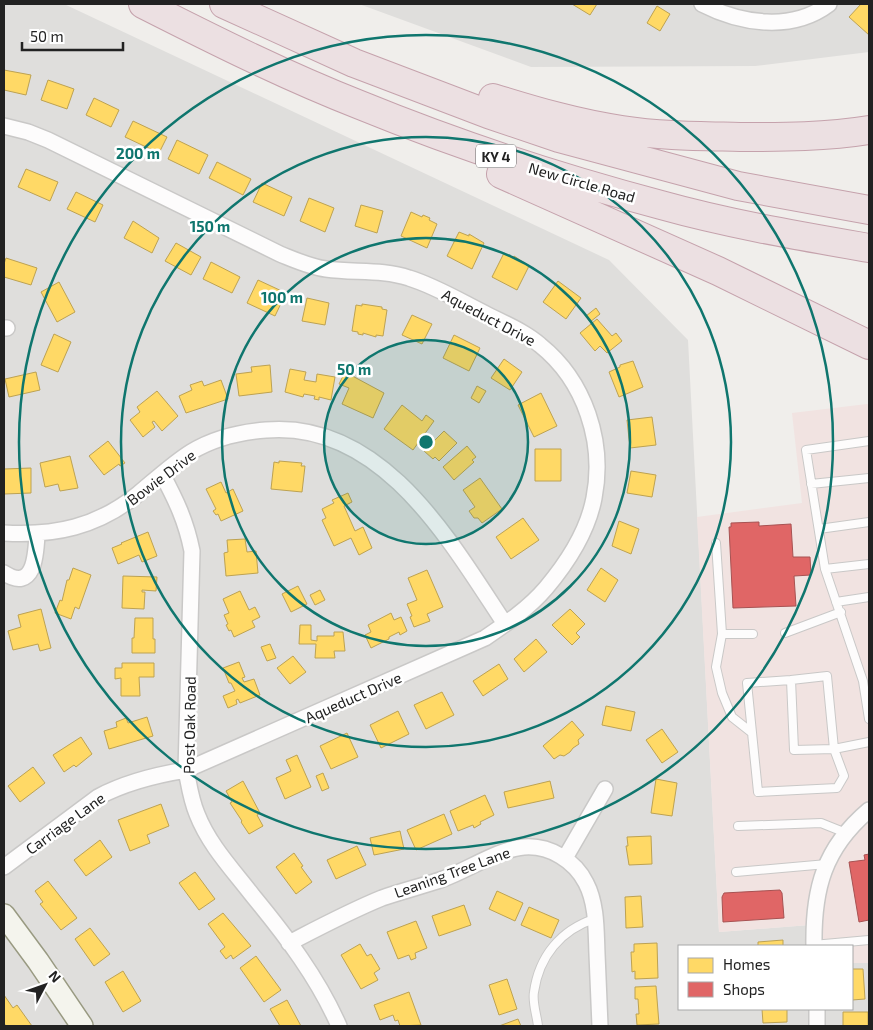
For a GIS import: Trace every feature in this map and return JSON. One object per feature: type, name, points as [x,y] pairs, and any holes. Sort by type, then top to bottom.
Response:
[{"type":"highway","name":"New Circle Road","points":[[143,4],[204,35],[360,106],[477,150],[662,206],[869,248]]},
{"type":"highway","name":"KY 4","points":[[224,4],[363,66],[488,114],[559,138],[738,186],[869,210]]},
{"type":"highway","points":[[254,4],[337,40],[462,87],[576,121],[622,130],[674,136],[776,137],[842,134],[869,130]]},
{"type":"highway","points":[[319,88],[388,123],[718,271],[869,345]]},
{"type":"highway","points":[[603,126],[725,128],[827,121],[869,112]]},
{"type":"street","points":[[702,4],[740,19],[784,22],[815,13],[829,4]]},
{"type":"street","name":"Aqueduct Drive","points":[[4,126],[28,132],[79,154],[280,254],[308,266],[326,270],[390,274],[408,278],[434,288],[516,329],[541,345],[569,376],[586,408],[592,428],[596,453],[595,492],[585,525],[561,569],[546,589],[524,610],[485,638],[464,648],[186,770]]},
{"type":"street","name":"Bowie Drive","points":[[4,533],[37,534],[68,530],[102,518],[137,496],[191,452],[220,438],[249,431],[302,430],[330,437],[359,452],[385,470],[422,506],[464,563],[505,624]]},
{"type":"street","name":"Post Oak Road","points":[[162,474],[178,504],[192,551],[186,770],[197,816],[221,856],[289,943],[320,987],[338,1026]]},
{"type":"street","points":[[4,573],[17,578],[30,572],[34,566],[37,534]]},
{"type":"street","name":"Carriage Lane","points":[[4,867],[98,797],[130,782],[186,770]]},
{"type":"street","points":[[565,858],[605,789]]},
{"type":"street","points":[[814,945],[816,898],[830,856],[846,834],[869,810]]},
{"type":"street","name":"Leaning Tree Lane","points":[[289,943],[380,899],[444,879],[512,849],[538,848],[565,858],[585,882],[593,903],[600,1026]]},
{"type":"street","points":[[4,915],[82,1026]]},
{"type":"street","points":[[817,1010],[818,1026]]},
{"type":"lane","points":[[869,441],[806,450],[826,570],[863,682],[869,719]]},
{"type":"lane","points":[[811,484],[869,478]]},
{"type":"lane","points":[[819,529],[869,522]]},
{"type":"lane","points":[[716,543],[722,634],[716,667],[722,693],[732,717],[751,732]]},
{"type":"lane","points":[[826,570],[869,564]]},
{"type":"lane","points":[[836,602],[869,597]]},
{"type":"lane","points":[[785,633],[841,612]]},
{"type":"lane","points":[[722,634],[753,634]]},
{"type":"lane","points":[[827,676],[834,749],[844,776],[837,788],[758,792],[751,732],[747,683],[827,676]]},
{"type":"lane","points":[[791,680],[794,750],[834,749],[869,742]]},
{"type":"lane","points":[[738,826],[821,823],[846,834]]},
{"type":"lane","points":[[736,872],[827,864]]},
{"type":"lane","points":[[538,1026],[534,993],[541,967],[554,944],[578,925],[594,919]]},
{"type":"lane","points":[[823,945],[869,940]]},
{"type":"shaded area","points":[[4,4],[64,4],[609,260],[688,340],[719,932],[822,924],[823,945],[678,945],[678,1010],[853,1010],[853,963],[869,963],[869,1026],[4,1026]]},
{"type":"shaded area","points":[[359,4],[869,4],[869,52],[755,66],[531,67]]},
{"type":"shaded area","points":[[869,405],[869,963],[853,963],[853,945],[823,945],[822,924],[719,932],[697,517],[802,503],[792,413]]},
{"type":"building: Homes","points":[[572,4],[597,4],[590,15]]},
{"type":"building: Homes","points":[[861,4],[869,4],[869,35],[849,17]]},
{"type":"building: Homes","points":[[657,6],[670,14],[660,31],[647,23]]},
{"type":"building: Homes","points":[[4,70],[31,75],[26,95],[4,90]]},
{"type":"building: Homes","points":[[48,80],[74,89],[67,109],[41,100]]},
{"type":"building: Homes","points":[[94,98],[119,110],[111,127],[86,115]]},
{"type":"building: Homes","points":[[133,121],[167,137],[159,153],[125,137]]},
{"type":"building: Homes","points":[[177,140],[208,155],[199,174],[168,159]]},
{"type":"building: Homes","points":[[217,162],[251,179],[243,195],[209,178]]},
{"type":"building: Homes","points":[[26,169],[58,182],[50,201],[18,187]]},
{"type":"building: Homes","points":[[262,183],[292,197],[284,216],[253,202]]},
{"type":"building: Homes","points":[[76,192],[103,205],[95,222],[67,209]]},
{"type":"building: Homes","points":[[309,198],[334,208],[325,232],[300,221]]},
{"type":"building: Homes","points":[[361,205],[383,211],[377,233],[355,226]]},
{"type":"building: Homes","points":[[411,212],[430,218],[429,220],[437,224],[427,248],[401,236]]},
{"type":"building: Homes","points":[[133,221],[159,238],[152,253],[124,238]]},
{"type":"building: Homes","points":[[459,232],[469,236],[469,234],[484,243],[472,269],[447,256]]},
{"type":"building: Homes","points":[[176,243],[201,257],[191,275],[165,261]]},
{"type":"building: Homes","points":[[504,253],[513,258],[514,256],[529,266],[517,290],[492,277]]},
{"type":"building: Homes","points":[[6,258],[37,268],[31,285],[4,277]]},
{"type":"building: Homes","points":[[211,262],[240,277],[232,293],[203,279]]},
{"type":"building: Homes","points":[[258,280],[286,293],[275,316],[247,303]]},
{"type":"building: Homes","points":[[558,281],[581,298],[566,319],[543,302]]},
{"type":"building: Homes","points":[[59,282],[75,312],[57,322],[41,292]]},
{"type":"building: Homes","points":[[307,298],[329,303],[325,325],[302,321]]},
{"type":"building: Homes","points":[[362,304],[382,307],[382,309],[387,310],[383,336],[376,335],[376,337],[363,333],[363,335],[352,331],[356,305],[362,306]]},
{"type":"building: Homes","points":[[596,308],[600,314],[590,322],[586,316]]},
{"type":"building: Homes","points":[[412,315],[432,324],[422,344],[402,335]]},
{"type":"building: Homes","points":[[597,319],[612,336],[616,333],[622,341],[607,353],[600,346],[595,351],[580,333]]},
{"type":"building: Homes","points":[[54,334],[71,342],[58,372],[41,365]]},
{"type":"building: Homes","points":[[454,335],[480,348],[469,371],[443,358]]},
{"type":"building: Homes","points":[[504,359],[522,372],[510,390],[491,378]]},
{"type":"building: Homes","points":[[633,361],[643,387],[619,397],[609,372],[620,367],[620,365]]},
{"type":"building: Homes","points":[[270,365],[272,392],[239,396],[236,374],[252,372],[251,367]]},
{"type":"building: Homes","points":[[290,369],[306,372],[304,380],[316,382],[317,374],[335,377],[331,400],[319,397],[319,400],[314,399],[315,396],[304,394],[303,397],[285,392]]},
{"type":"building: Homes","points":[[36,372],[40,390],[9,397],[5,379]]},
{"type":"building: Homes","points":[[345,372],[384,393],[373,418],[342,404],[349,388],[339,384]]},
{"type":"building: Homes","points":[[221,380],[228,399],[186,413],[179,396],[192,390],[190,385],[202,381],[204,386]]},
{"type":"building: Homes","points":[[477,386],[486,391],[479,403],[471,398]]},
{"type":"building: Homes","points":[[157,391],[178,416],[162,431],[154,421],[152,422],[155,427],[143,437],[130,420],[140,412],[137,407]]},
{"type":"building: Homes","points":[[541,393],[557,426],[534,437],[518,405]]},
{"type":"building: Homes","points":[[402,405],[422,421],[426,415],[434,421],[413,450],[384,429]]},
{"type":"building: Homes","points":[[652,417],[656,445],[630,448],[627,420]]},
{"type":"building: Homes","points":[[444,431],[457,443],[439,461],[435,457],[433,459],[424,451]]},
{"type":"building: Homes","points":[[108,441],[125,463],[120,466],[119,464],[104,475],[89,456]]},
{"type":"building: Homes","points":[[467,446],[476,457],[472,460],[474,462],[454,480],[443,467]]},
{"type":"building: Homes","points":[[535,449],[561,449],[561,481],[535,481]]},
{"type":"building: Homes","points":[[70,456],[78,488],[60,491],[58,484],[45,487],[40,463]]},
{"type":"building: Homes","points":[[279,461],[302,463],[301,466],[305,466],[302,492],[271,489],[274,462],[279,463]]},
{"type":"building: Homes","points":[[31,468],[31,493],[4,494],[4,469]]},
{"type":"building: Homes","points":[[631,471],[656,475],[652,497],[627,493]]},
{"type":"building: Homes","points":[[480,478],[502,509],[482,523],[478,518],[474,518],[469,511],[475,507],[463,490]]},
{"type":"building: Homes","points":[[221,482],[226,493],[233,489],[243,511],[221,521],[218,514],[216,515],[213,511],[216,509],[206,489]]},
{"type":"building: Homes","points":[[348,493],[352,502],[344,506],[355,531],[363,527],[372,548],[359,555],[351,538],[334,546],[322,520],[326,518],[322,509],[334,503],[332,500]]},
{"type":"building: Homes","points":[[523,518],[539,540],[511,559],[496,537]]},
{"type":"building: Homes","points":[[619,521],[639,529],[631,554],[612,546]]},
{"type":"building: Homes","points":[[148,532],[157,556],[142,562],[139,555],[118,564],[112,548]]},
{"type":"building: Homes","points":[[245,539],[247,552],[256,551],[258,573],[226,576],[224,553],[228,552],[227,540]]},
{"type":"building: Homes","points":[[73,568],[91,575],[79,609],[75,607],[71,619],[55,613],[60,600],[62,601],[67,580],[69,580]]},
{"type":"building: Homes","points":[[601,568],[618,580],[605,602],[587,590]]},
{"type":"building: Homes","points":[[427,570],[443,607],[427,614],[430,621],[414,627],[407,604],[417,600],[408,578]]},
{"type":"building: Homes","points":[[123,576],[157,577],[156,591],[142,590],[142,592],[145,592],[144,609],[122,608]]},
{"type":"building: Homes","points":[[298,586],[307,604],[291,612],[282,594]]},
{"type":"building: Homes","points":[[320,590],[325,600],[315,605],[310,595]]},
{"type":"building: Homes","points":[[240,591],[249,610],[255,607],[260,617],[252,621],[255,627],[234,637],[226,625],[228,624],[224,615],[229,613],[223,599]]},
{"type":"building: Homes","points":[[41,609],[51,648],[40,651],[38,644],[13,650],[8,631],[21,627],[18,615]]},
{"type":"building: Homes","points":[[570,609],[585,624],[576,633],[580,637],[572,645],[552,625]]},
{"type":"building: Homes","points":[[391,613],[394,620],[401,617],[407,631],[400,635],[399,632],[371,648],[365,635],[371,632],[368,625]]},
{"type":"building: Homes","points":[[135,618],[153,618],[155,653],[132,653]]},
{"type":"building: Homes","points":[[300,625],[311,625],[311,640],[317,641],[317,636],[334,636],[334,632],[343,632],[345,651],[334,651],[335,658],[315,658],[316,644],[299,644]]},
{"type":"building: Homes","points":[[536,639],[547,652],[524,672],[514,659]]},
{"type":"building: Homes","points":[[270,644],[276,658],[267,661],[261,647]]},
{"type":"building: Homes","points":[[293,656],[306,672],[290,684],[277,668]]},
{"type":"building: Homes","points":[[239,662],[245,677],[242,678],[244,682],[254,679],[260,695],[240,703],[238,699],[236,700],[237,704],[228,708],[223,696],[235,691],[231,683],[229,683],[223,668]]},
{"type":"building: Homes","points":[[122,663],[154,663],[154,677],[139,677],[140,696],[121,696],[121,678],[115,679],[115,668],[122,668]]},
{"type":"building: Homes","points":[[499,664],[508,679],[483,696],[473,681]]},
{"type":"building: Homes","points":[[442,692],[454,715],[426,729],[414,705]]},
{"type":"building: Homes","points":[[606,706],[635,712],[631,731],[602,725]]},
{"type":"building: Homes","points":[[398,711],[409,734],[381,748],[370,725]]},
{"type":"building: Homes","points":[[147,717],[153,736],[109,749],[104,731],[117,727],[116,722],[126,718],[128,723]]},
{"type":"building: Homes","points":[[572,721],[584,735],[578,740],[579,744],[570,752],[554,759],[543,746]]},
{"type":"building: Homes","points":[[662,729],[678,752],[662,763],[646,740]]},
{"type":"building: Homes","points":[[347,733],[358,757],[331,769],[320,746]]},
{"type":"building: Homes","points":[[81,737],[92,754],[76,767],[74,765],[64,772],[53,755]]},
{"type":"building: Homes","points":[[297,755],[311,787],[285,799],[276,778],[291,771],[286,760]]},
{"type":"building: Homes","points":[[33,767],[45,783],[20,802],[8,786]]},
{"type":"building: Homes","points":[[323,773],[329,788],[322,791],[316,776]]},
{"type":"building: Homes","points":[[656,779],[677,783],[672,816],[651,813]]},
{"type":"building: Homes","points":[[243,781],[260,813],[257,815],[263,826],[249,834],[230,803],[232,802],[226,791]]},
{"type":"building: Homes","points":[[550,781],[554,798],[508,808],[504,792]]},
{"type":"building: Homes","points":[[485,795],[494,815],[480,822],[481,824],[474,828],[473,825],[458,831],[450,811]]},
{"type":"building: Homes","points":[[161,804],[169,826],[147,835],[150,843],[130,851],[118,820]]},
{"type":"building: Homes","points":[[444,814],[452,834],[416,850],[407,830]]},
{"type":"building: Homes","points":[[400,831],[404,849],[374,855],[370,838]]},
{"type":"building: Homes","points":[[651,836],[652,864],[629,865],[626,846],[628,846],[627,837]]},
{"type":"building: Homes","points":[[100,840],[112,857],[86,876],[74,860]]},
{"type":"building: Homes","points":[[357,846],[366,865],[336,879],[327,860]]},
{"type":"building: Homes","points":[[294,853],[312,882],[296,894],[276,867]]},
{"type":"building: Homes","points":[[195,872],[215,899],[199,910],[179,883]]},
{"type":"building: Homes","points":[[48,881],[77,918],[61,930],[40,904],[43,902],[35,891]]},
{"type":"building: Homes","points":[[497,891],[523,903],[515,921],[489,909]]},
{"type":"building: Homes","points":[[641,896],[643,927],[626,928],[625,897]]},
{"type":"building: Homes","points":[[464,905],[471,925],[439,936],[432,916]]},
{"type":"building: Homes","points":[[529,907],[559,920],[551,938],[521,925]]},
{"type":"building: Homes","points":[[223,913],[251,946],[233,959],[231,955],[226,959],[220,951],[225,947],[208,924]]},
{"type":"building: Homes","points":[[416,921],[427,948],[415,953],[416,958],[411,960],[409,955],[398,959],[387,932]]},
{"type":"building: Homes","points":[[90,928],[110,954],[94,966],[75,939]]},
{"type":"building: Homes","points":[[783,940],[783,945],[758,945],[758,942]]},
{"type":"building: Homes","points":[[657,943],[658,978],[635,979],[635,971],[632,972],[631,952],[634,952],[634,944]]},
{"type":"building: Homes","points":[[360,944],[367,956],[371,954],[380,969],[374,973],[378,980],[361,989],[341,955]]},
{"type":"building: Homes","points":[[256,956],[281,990],[264,1002],[240,968]]},
{"type":"building: Homes","points":[[853,969],[863,969],[865,999],[853,1000]]},
{"type":"building: Homes","points":[[123,971],[141,1001],[123,1012],[105,982]]},
{"type":"building: Homes","points":[[507,979],[517,1009],[499,1015],[489,985]]},
{"type":"building: Homes","points":[[656,986],[659,1024],[637,1025],[636,1014],[639,1014],[638,999],[635,999],[635,987]]},
{"type":"building: Homes","points":[[409,992],[421,1025],[400,1026],[398,1020],[395,1021],[393,1015],[380,1020],[374,1005]]},
{"type":"building: Homes","points":[[4,995],[13,1008],[17,1005],[32,1026],[6,1026],[4,1023]]},
{"type":"building: Homes","points":[[287,1000],[301,1026],[280,1026],[270,1009]]},
{"type":"building: Homes","points":[[762,1010],[787,1010],[787,1022],[763,1023]]},
{"type":"building: Homes","points":[[843,1012],[868,1012],[868,1026],[843,1026]]},
{"type":"building: Homes","points":[[518,1019],[521,1026],[499,1026]]},
{"type":"building: Shops","points":[[759,522],[759,526],[791,524],[793,557],[810,557],[811,575],[794,576],[796,606],[733,608],[729,527],[731,527],[731,523]]},
{"type":"building: Shops","points":[[869,854],[869,920],[859,922],[849,862],[865,860],[864,855]]},
{"type":"building: Shops","points":[[780,890],[782,893],[784,918],[723,922],[722,897],[724,893]]}]
